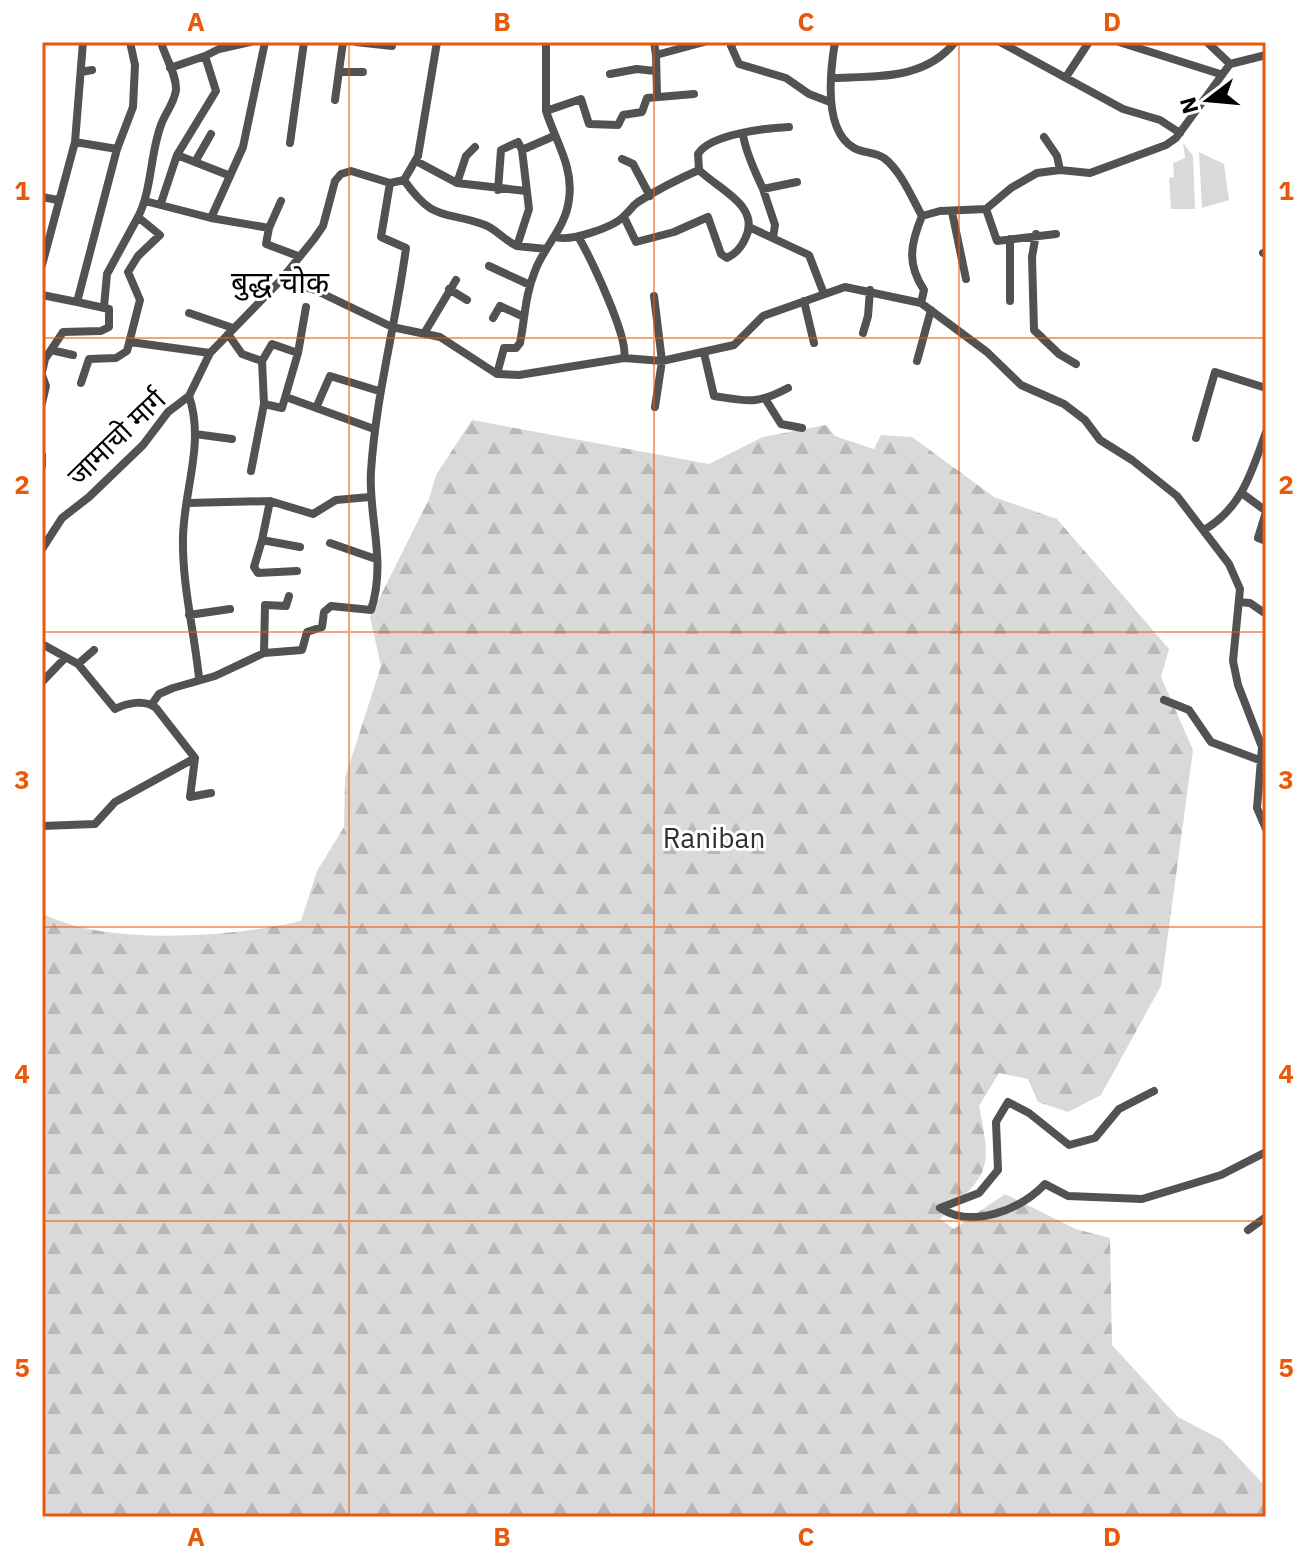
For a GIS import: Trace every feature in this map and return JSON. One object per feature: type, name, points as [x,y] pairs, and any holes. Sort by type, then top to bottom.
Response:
[{"type":"street","points":[[42,265],[44,248],[75,142],[83,42]]},
{"type":"street","points":[[77,302],[117,149],[133,107],[136,85],[130,42]]},
{"type":"street","points":[[42,403],[46,386],[42,374],[51,350],[63,332],[101,331],[109,327],[111,317],[104,307],[107,274],[145,201],[149,166],[176,90],[161,42]]},
{"type":"street","points":[[170,68],[219,49],[250,42]]},
{"type":"street","points":[[211,218],[243,147],[265,42]]},
{"type":"street","points":[[290,143],[304,42]]},
{"type":"street","points":[[335,100],[343,42]]},
{"type":"street","points":[[356,42],[392,46],[392,42]]},
{"type":"street","points":[[437,42],[416,161],[404,180],[415,196],[439,215],[486,225],[500,238],[517,246],[546,249]]},
{"type":"street","points":[[497,374],[504,348],[516,348],[520,343],[530,285],[546,249],[556,237],[569,199],[568,173],[560,143],[554,136],[546,111],[546,42]]},
{"type":"street","points":[[654,42],[657,95]]},
{"type":"street","points":[[656,55],[704,42]]},
{"type":"street","points":[[835,42],[830,102],[835,125],[850,146],[884,158],[907,187],[922,216]]},
{"type":"street","points":[[833,78],[906,75],[935,61],[955,42]]},
{"type":"street","points":[[1000,42],[1012,45],[1123,109],[1160,120],[1180,133]]},
{"type":"street","points":[[1066,77],[1089,42]]},
{"type":"street","points":[[1119,42],[1220,74]]},
{"type":"street","points":[[1207,42],[1230,64]]},
{"type":"street","points":[[731,43],[739,64],[786,78],[809,94],[830,102]]},
{"type":"street","points":[[922,216],[940,211],[986,209],[1011,188],[1037,173],[1060,170],[1090,173],[1166,145],[1180,133],[1230,64],[1266,55]]},
{"type":"street","points":[[161,203],[177,155],[216,91],[205,56]]},
{"type":"street","points":[[81,72],[92,70]]},
{"type":"street","points":[[610,74],[655,71]]},
{"type":"street","points":[[339,72],[363,72]]},
{"type":"street","points":[[546,111],[581,99],[589,124],[618,125],[623,115],[641,113],[646,98],[694,94]]},
{"type":"street","points":[[699,170],[701,149],[743,133],[789,127]]},
{"type":"street","points":[[743,133],[747,156],[757,169],[774,220],[773,238]]},
{"type":"street","points":[[195,162],[211,134]]},
{"type":"street","points":[[522,150],[554,136]]},
{"type":"street","points":[[1044,137],[1057,156],[1060,170]]},
{"type":"street","points":[[75,142],[117,149]]},
{"type":"street","points":[[498,190],[501,150],[518,142],[522,150],[529,209],[517,246]]},
{"type":"street","points":[[457,183],[466,156],[475,147]]},
{"type":"street","points":[[177,155],[228,175]]},
{"type":"street","points":[[622,159],[633,164],[650,196]]},
{"type":"street","points":[[416,161],[457,183],[526,191]]},
{"type":"street","points":[[556,237],[565,240],[579,238],[624,217],[635,203],[699,170]]},
{"type":"street","points":[[624,217],[636,242],[674,232],[708,217],[721,254],[727,258],[743,243],[749,227],[739,200],[699,170]]},
{"type":"street","name":"जामाचो मार्ग","points":[[42,549],[62,518],[89,497],[143,445],[168,412],[189,396],[210,353],[280,281],[323,226],[335,181],[341,174],[351,171],[390,183],[404,180]]},
{"type":"street","points":[[763,189],[797,182]]},
{"type":"street","points":[[152,704],[159,694],[199,678],[215,676],[264,653],[302,650],[307,632],[322,627],[324,612],[331,606],[371,610],[379,541],[370,497],[374,429],[406,248],[381,237],[390,183]]},
{"type":"street","points":[[42,197],[58,200]]},
{"type":"street","points":[[145,201],[211,218],[269,228]]},
{"type":"street","points":[[281,201],[269,228],[266,244],[298,256]]},
{"type":"street","points":[[986,209],[997,241],[1056,234]]},
{"type":"street","points":[[952,212],[966,279]]},
{"type":"street","points":[[921,303],[924,290],[911,270],[912,239],[922,216]]},
{"type":"street","points":[[81,383],[89,359],[120,356],[130,342],[140,300],[128,272],[138,256],[160,235],[138,217]]},
{"type":"street","points":[[749,227],[809,255],[824,294]]},
{"type":"street","points":[[1036,234],[1032,257],[1034,330],[1059,354],[1076,364]]},
{"type":"street","points":[[579,238],[598,270],[610,311],[622,331],[627,348],[624,358]]},
{"type":"street","points":[[1010,239],[1010,301]]},
{"type":"street","points":[[489,266],[530,285]]},
{"type":"street","points":[[425,332],[456,280]]},
{"type":"street","points":[[280,281],[315,290],[392,327],[425,332],[497,374],[558,371],[624,358],[662,361],[704,353],[734,345],[763,316],[845,287],[921,303],[1021,385],[1052,397],[1085,420],[1100,440],[1132,460],[1177,496],[1234,571],[1239,602],[1233,661],[1238,685],[1260,737],[1262,791],[1259,817],[1266,829]]},
{"type":"street","points":[[449,289],[467,300]]},
{"type":"street","points":[[863,333],[870,290]]},
{"type":"street","points":[[42,295],[104,307]]},
{"type":"street","points":[[654,296],[662,361],[655,407]]},
{"type":"street","points":[[804,301],[814,343]]},
{"type":"street","points":[[493,318],[500,306],[524,317]]},
{"type":"street","points":[[264,404],[281,409],[298,353],[306,307]]},
{"type":"street","points":[[917,361],[931,310]]},
{"type":"street","points":[[189,313],[231,331],[242,354],[262,361]]},
{"type":"street","points":[[130,342],[210,353]]},
{"type":"street","points":[[251,471],[264,404],[262,361],[272,344],[298,353]]},
{"type":"street","points":[[51,350],[73,355]]},
{"type":"street","points":[[704,353],[714,396],[747,402],[766,400],[788,388]]},
{"type":"street","points":[[1196,438],[1215,372],[1266,388]]},
{"type":"street","points":[[316,408],[330,376],[379,391]]},
{"type":"street","points":[[189,396],[196,417],[184,513],[183,570],[199,678]]},
{"type":"street","points":[[286,397],[374,429]]},
{"type":"street","points":[[766,400],[781,424],[802,428]]},
{"type":"street","points":[[1204,530],[1216,523],[1243,494],[1266,432]]},
{"type":"street","points":[[195,434],[232,439]]},
{"type":"street","points":[[42,455],[42,466]]},
{"type":"street","points":[[1243,494],[1266,511],[1258,538],[1266,541]]},
{"type":"street","points":[[187,503],[270,501],[313,514],[336,500],[370,497]]},
{"type":"street","points":[[270,501],[254,567],[258,573],[297,571]]},
{"type":"street","points":[[262,540],[300,547]]},
{"type":"street","points":[[330,543],[376,559]]},
{"type":"street","points":[[264,653],[265,605],[286,606],[289,596]]},
{"type":"street","points":[[1239,602],[1266,614]]},
{"type":"street","points":[[189,615],[230,609]]},
{"type":"street","points":[[42,644],[78,664],[115,709],[128,703],[152,704],[195,758],[190,797],[211,793]]},
{"type":"street","points":[[78,664],[94,650]]},
{"type":"street","points":[[42,682],[65,658]]},
{"type":"street","points":[[1164,700],[1189,710],[1211,742],[1262,761]]},
{"type":"street","points":[[42,826],[95,824],[115,802],[195,758]]},
{"type":"street","points":[[1154,1091],[1119,1109],[1095,1138],[1069,1145],[1029,1113],[1008,1102],[996,1122],[998,1170],[979,1193],[940,1208],[955,1218],[971,1220],[1033,1197],[1045,1184],[1068,1196],[1142,1199],[1221,1175],[1266,1152]]},
{"type":"street","points":[[1248,1230],[1266,1217]]},
{"type":"green space","points":[[1183,143],[1193,156],[1195,209],[1171,209],[1169,178],[1174,177],[1173,163],[1185,158]]},
{"type":"green space","points":[[1199,152],[1224,164],[1229,200],[1202,208]]},
{"type":"green space","name":"Raniban","points":[[472,420],[709,464],[763,437],[826,425],[835,436],[874,449],[881,435],[912,437],[994,497],[1057,519],[1169,649],[1161,677],[1193,750],[1161,986],[1101,1095],[1068,1112],[1038,1102],[1028,1079],[999,1073],[979,1106],[986,1145],[983,1170],[977,1181],[940,1219],[954,1229],[1005,1194],[1076,1229],[1110,1238],[1112,1345],[1178,1417],[1222,1440],[1266,1487],[1266,1517],[42,1517],[42,913],[68,924],[134,935],[206,934],[301,921],[317,871],[344,827],[345,778],[381,666],[370,617],[429,499],[436,475]]},
{"type":"district","name":"बुद्ध चोक","points":[[280,281]]}]
